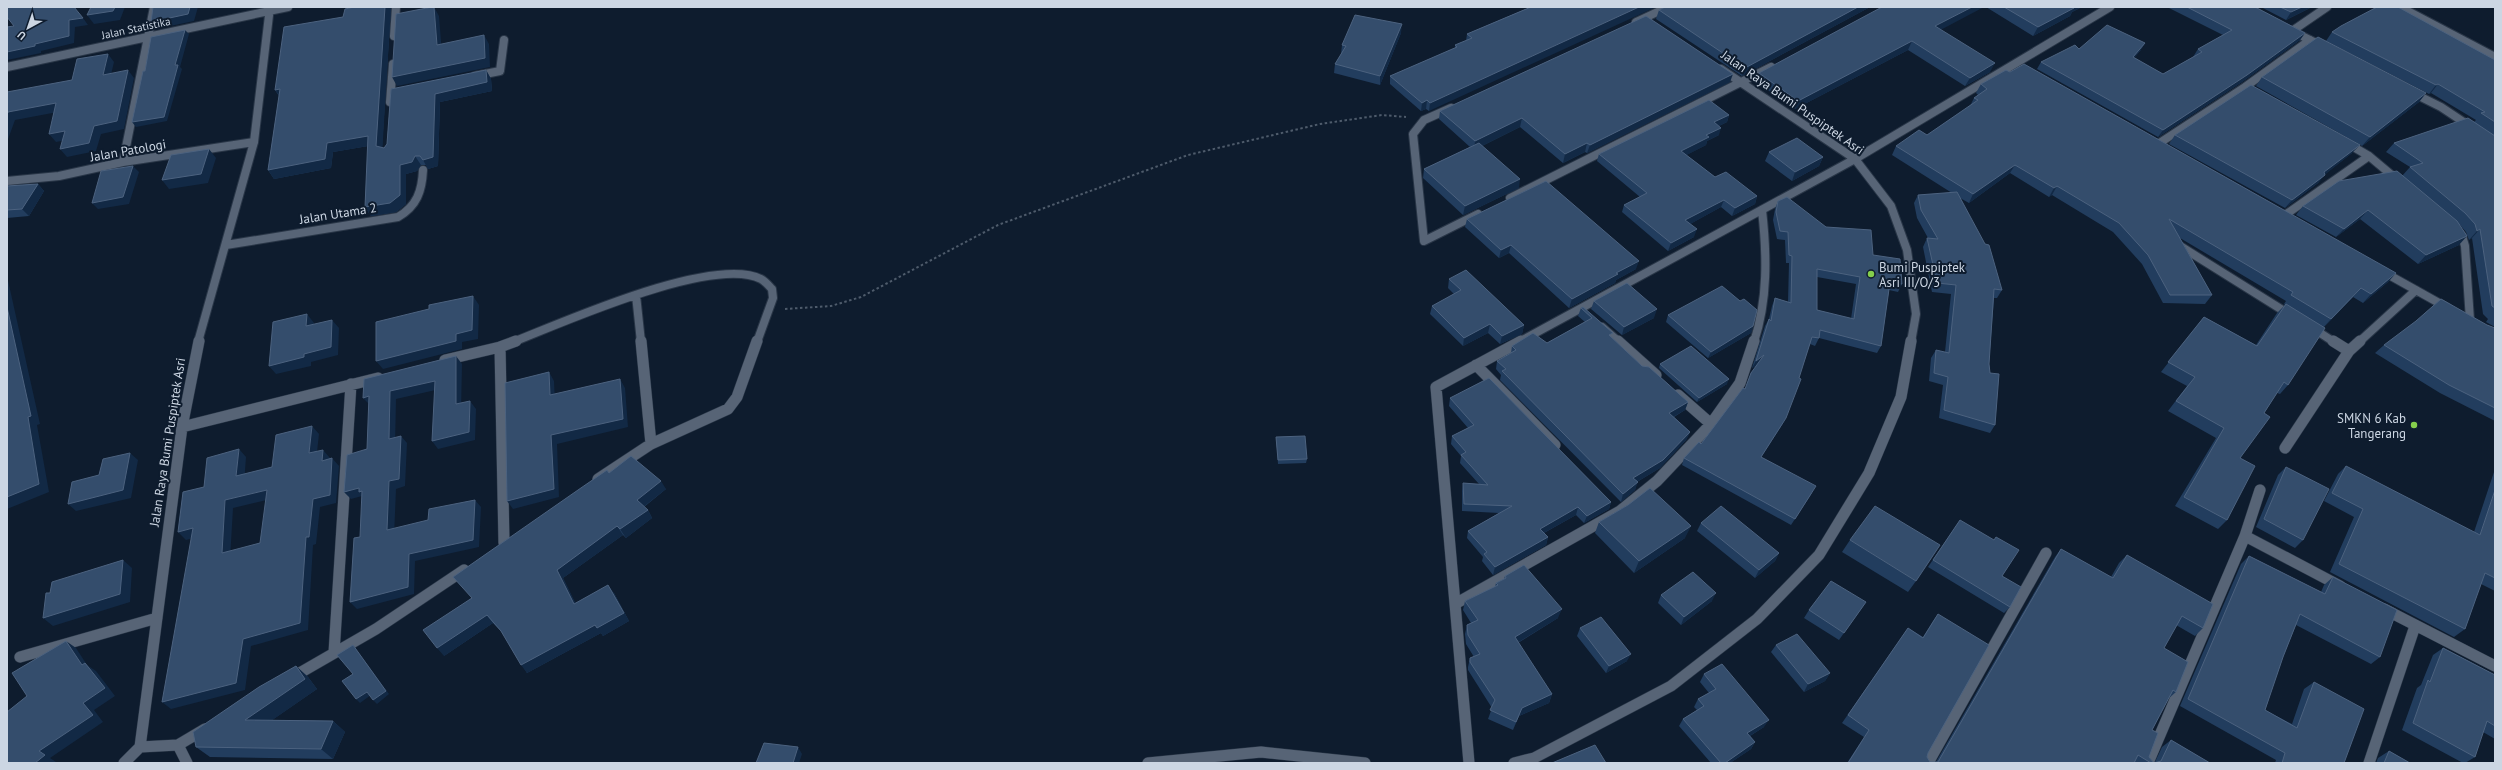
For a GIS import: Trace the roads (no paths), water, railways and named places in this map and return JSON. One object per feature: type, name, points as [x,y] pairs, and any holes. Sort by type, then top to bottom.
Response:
[{"type":"street","points":[[123,162],[154,7]]},
{"type":"street","name":"Jalan Statistika","points":[[7,67],[270,9],[288,7]]},
{"type":"street","points":[[394,42],[396,7]]},
{"type":"street","points":[[1630,25],[1668,7]]},
{"type":"street","points":[[1469,763],[1436,387],[1476,365],[1587,313],[1762,210],[1855,159],[2110,7]]},
{"type":"street","points":[[2292,31],[2327,7]]},
{"type":"street","points":[[2400,7],[2495,57]]},
{"type":"street","name":"Jalan Raya Bumi Puspiptek Asri","points":[[140,747],[182,427],[197,347],[254,142],[270,9]]},
{"type":"street","points":[[1645,18],[1658,27]]},
{"type":"street","points":[[2280,24],[2331,50]]},
{"type":"street","points":[[469,77],[500,71],[504,40]]},
{"type":"street","points":[[2158,144],[2249,89],[2310,40]]},
{"type":"street","points":[[389,115],[395,92],[393,56]]},
{"type":"street","name":"Jalan Raya Bumi Puspiptek Asri","points":[[1514,763],[1534,758],[1671,686],[1757,619],[1819,555],[1869,473],[1901,397],[1916,314],[1907,250],[1891,206],[1855,159],[1709,62]]},
{"type":"street","points":[[2014,63],[2028,71]]},
{"type":"street","points":[[1501,202],[1742,83],[1777,64]]},
{"type":"street","points":[[2400,86],[2441,107],[2477,131]]},
{"type":"street","points":[[1456,105],[1424,120],[1414,134],[1424,241],[1487,210]]},
{"type":"street","points":[[2335,137],[2369,156],[2405,186]]},
{"type":"street","name":"Jalan Patologi","points":[[7,180],[59,176],[123,162],[254,142]]},
{"type":"street","points":[[2285,215],[2369,156]]},
{"type":"street","name":"Jalan Utama 2","points":[[226,245],[398,217],[412,208],[416,203],[422,186],[422,170]]},
{"type":"street","points":[[1455,604],[1617,508],[1657,481],[1711,424],[1740,383],[1761,320],[1767,256],[1762,210]]},
{"type":"street","points":[[2375,266],[2473,321],[2465,246],[2462,236],[2447,221]]},
{"type":"street","points":[[2180,246],[2350,351]]},
{"type":"street","points":[[433,364],[500,347],[653,288],[707,276],[742,274],[761,279],[772,289],[773,298],[737,397],[728,409],[651,444],[587,487]]},
{"type":"street","points":[[2285,448],[2350,351],[2416,290]]},
{"type":"street","points":[[636,295],[651,444]]},
{"type":"street","points":[[1587,313],[1711,424]]},
{"type":"street","points":[[500,347],[504,543]]},
{"type":"street","points":[[1476,365],[1564,455]]},
{"type":"street","points":[[182,427],[389,375]]},
{"type":"street","points":[[334,653],[351,384]]},
{"type":"street","points":[[2148,763],[2244,536],[2260,490]]},
{"type":"street","points":[[491,551],[517,534]]},
{"type":"street","points":[[2244,536],[2347,590]]},
{"type":"street","points":[[1928,763],[2046,553]]},
{"type":"street","points":[[280,685],[376,628],[472,564]]},
{"type":"street","points":[[2374,604],[2495,666]]},
{"type":"street","points":[[20,657],[157,618]]},
{"type":"street","points":[[2369,763],[2415,626]]},
{"type":"street","points":[[124,763],[140,747],[178,745],[212,725]]},
{"type":"street","points":[[178,745],[187,763]]},
{"type":"street","points":[[1148,763],[1163,760],[1261,752],[1364,763]]},
{"type":"place","name":"Bumi Puspiptek Asri III/O/3","points":[[1871,274]]},
{"type":"place","name":"SMKN 6 Kab Tangerang","points":[[2414,425]]}]
